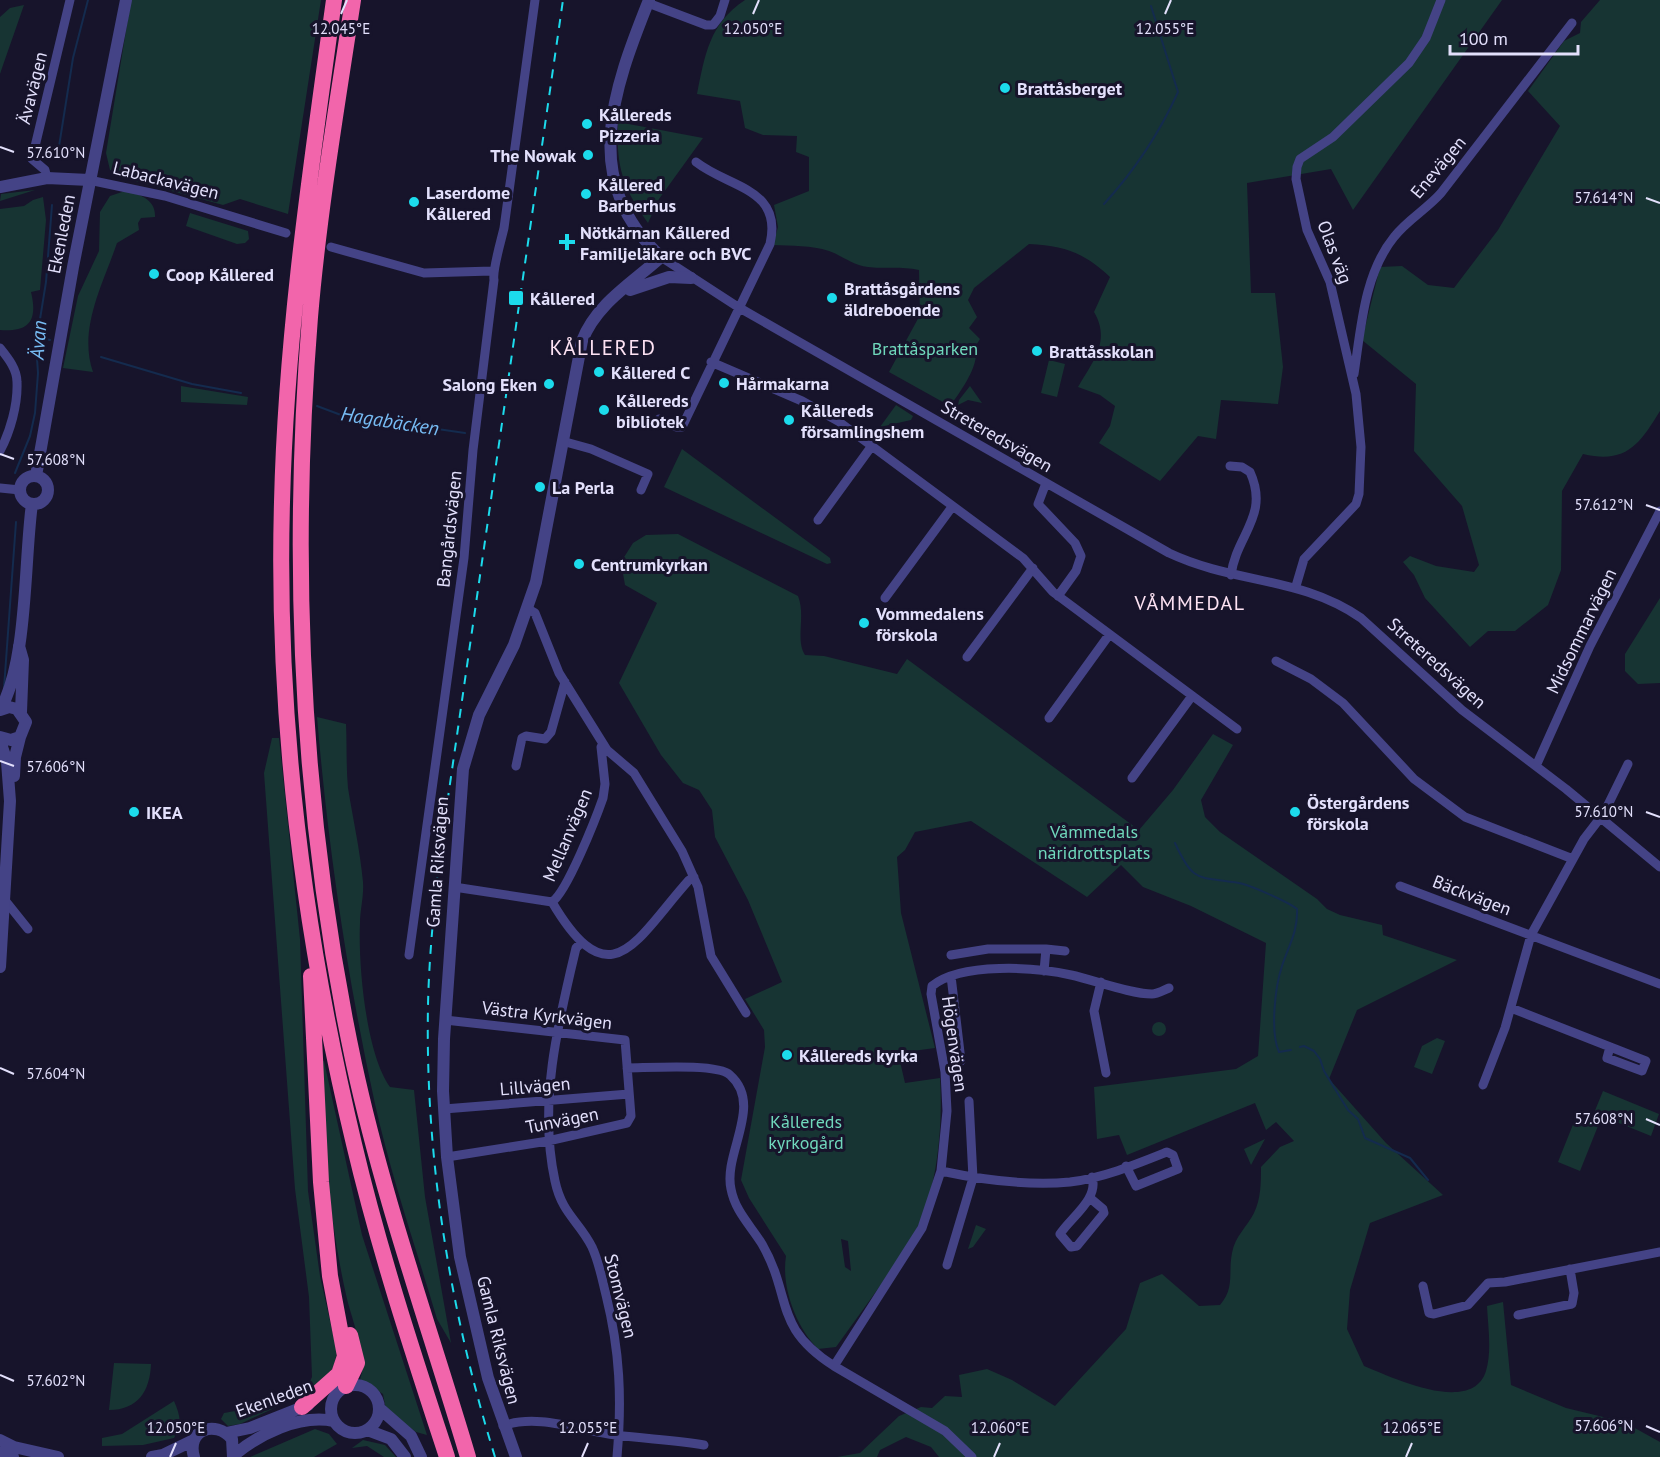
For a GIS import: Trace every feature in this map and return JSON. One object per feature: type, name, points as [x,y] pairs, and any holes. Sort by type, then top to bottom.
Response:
[{"type":"highway","points":[[334,0],[292,314],[282,506],[285,685],[295,805],[307,897],[321,986],[354,1144],[395,1297],[447,1457]]},
{"type":"highway","points":[[352,0],[316,252],[303,427],[302,599],[311,767],[324,896],[354,1064],[392,1218],[467,1454]]},
{"type":"highway","points":[[302,1407],[339,1374],[345,1356],[330,1276],[320,1160],[307,897]]},
{"type":"highway","points":[[327,1234],[357,1363],[340,1391]]},
{"type":"street","name":"Ävavägen","points":[[47,178],[45,170],[32,159],[70,0]]},
{"type":"street","name":"Ekenleden","points":[[32,504],[44,500],[48,492],[46,482],[36,476],[89,180],[126,0]]},
{"type":"street","name":"Bangårdsvägen","points":[[410,956],[464,558],[473,450],[494,280],[492,271],[498,259],[504,228],[535,0]]},
{"type":"street","points":[[661,257],[638,232],[626,213],[613,184],[610,167],[615,101],[621,76],[649,2],[706,25],[712,25],[720,16],[724,0]]},
{"type":"street","name":"Olas väg","points":[[1296,586],[1302,562],[1352,511],[1359,494],[1361,447],[1353,378],[1330,282],[1307,230],[1296,179],[1297,167],[1300,159],[1333,137],[1409,63],[1426,38],[1442,0]]},
{"type":"street","name":"Enevägen","points":[[1353,378],[1371,282],[1385,248],[1395,235],[1441,193],[1572,23]]},
{"type":"street","points":[[658,419],[676,427],[682,427],[711,362],[770,244],[774,229],[772,216],[758,196],[709,172],[696,162]]},
{"type":"street","name":"Labackavägen","points":[[0,188],[47,178],[89,180],[165,196],[286,233]]},
{"type":"street","points":[[331,247],[424,273],[492,271]]},
{"type":"street","name":"Streteredsvägen","points":[[661,257],[738,307],[1169,553],[1199,566],[1231,575],[1296,586],[1335,602],[1361,618],[1462,710],[1536,766],[1660,867]]},
{"type":"street","name":"Gamla Riksvägen","points":[[516,1457],[502,1426],[465,1286],[447,1156],[444,1109],[445,1020],[460,788],[467,749],[479,715],[514,645],[536,582],[584,335],[603,307],[661,257]]},
{"type":"street","name":"Gamla Riksvägen","points":[[620,293],[669,277],[691,278]]},
{"type":"street","points":[[0,348],[10,361],[17,381],[11,426],[0,451]]},
{"type":"street","points":[[711,362],[823,412],[1023,558],[1033,568],[1039,579],[1058,596],[1238,729]]},
{"type":"street","points":[[562,441],[591,449],[648,474],[641,490]]},
{"type":"street","points":[[818,520],[871,447]]},
{"type":"street","points":[[1230,466],[1242,467],[1250,472],[1257,501],[1254,520],[1233,562],[1231,575]]},
{"type":"street","points":[[0,710],[11,687],[19,645],[32,504],[24,499],[20,490],[25,479],[36,476]]},
{"type":"street","points":[[1046,483],[1038,504],[1075,543],[1081,556],[1076,571],[1058,596]]},
{"type":"street","points":[[0,488],[20,490]]},
{"type":"street","points":[[885,598],[952,507]]},
{"type":"street","name":"Midsommarvägen","points":[[1536,766],[1590,646],[1660,512]]},
{"type":"street","points":[[967,657],[1033,568]]},
{"type":"street","points":[[528,609],[535,613],[554,663],[603,744],[634,773],[682,851],[694,877],[711,956],[746,1013]]},
{"type":"street","points":[[1049,718],[1109,635]]},
{"type":"street","points":[[0,967],[1,915],[10,801],[20,736],[26,727],[21,712],[23,660],[19,645]]},
{"type":"street","points":[[1276,661],[1311,679],[1343,703],[1414,779],[1460,814],[1573,859]]},
{"type":"street","points":[[516,766],[522,738],[526,736],[545,739],[551,732],[565,682]]},
{"type":"street","points":[[1132,778],[1192,696]]},
{"type":"street","points":[[0,710],[13,707],[21,712]]},
{"type":"street","points":[[10,801],[7,762],[0,739],[11,740],[20,736]]},
{"type":"street","name":"Mellanvägen","points":[[552,902],[562,888],[603,798],[605,784],[601,747],[603,744]]},
{"type":"street","points":[[1483,1085],[1511,1008],[1532,935],[1573,859],[1600,819],[1628,764]]},
{"type":"street","points":[[454,887],[552,902],[581,943],[597,954],[616,954],[639,936],[688,880],[694,877]]},
{"type":"street","name":"Bäckvägen","points":[[1400,886],[1660,984]]},
{"type":"street","points":[[4,899],[28,929]]},
{"type":"street","name":"Stomvägen","points":[[581,943],[576,948],[557,1032],[549,1102],[548,1141],[561,1204],[592,1247],[620,1360],[619,1436],[616,1457]]},
{"type":"street","points":[[951,955],[988,949],[1065,951]]},
{"type":"street","points":[[1044,971],[1046,949]]},
{"type":"street","name":"Högenvägen","points":[[834,1366],[922,1228],[941,1171],[947,1111],[945,1072],[931,994],[932,986],[940,979],[951,976],[1010,969],[1044,971],[1154,994],[1169,988]]},
{"type":"street","points":[[951,976],[961,1061]]},
{"type":"street","points":[[1101,982],[1094,1011],[1107,1073]]},
{"type":"street","points":[[1511,1008],[1610,1047]]},
{"type":"street","name":"Västra Kyrkvägen","points":[[445,1020],[625,1040],[627,1068]]},
{"type":"street","points":[[627,1068],[718,1069],[733,1078],[744,1103],[730,1171],[730,1187],[735,1203],[763,1246],[778,1282],[786,1313],[796,1334],[809,1348],[834,1366],[945,1431],[972,1457]]},
{"type":"street","name":"Tunvägen","points":[[447,1156],[548,1141],[627,1123],[631,1116],[627,1068]]},
{"type":"street","name":"Lillvägen","points":[[444,1109],[629,1094]]},
{"type":"street","points":[[947,1265],[973,1178],[969,1101]]},
{"type":"street","points":[[941,1171],[973,1178],[1028,1183],[1070,1182],[1170,1152],[1178,1169],[1136,1186],[1126,1166]]},
{"type":"street","points":[[1090,1198],[1103,1209],[1104,1213],[1077,1246],[1071,1247],[1060,1234],[1090,1198],[1094,1190],[1092,1177]]},
{"type":"street","points":[[1424,1286],[1429,1313],[1434,1314],[1468,1305],[1488,1282],[1505,1282],[1660,1252]]},
{"type":"street","points":[[1518,1315],[1572,1304],[1574,1293],[1570,1269]]},
{"type":"street","points":[[340,1391],[366,1388],[374,1395],[379,1408],[411,1436],[421,1457]]},
{"type":"street","name":"Ekenleden","points":[[194,1440],[208,1428],[219,1429],[226,1433],[250,1428],[340,1391]]},
{"type":"street","name":"Ekenleden","points":[[334,1421],[331,1406],[340,1391]]},
{"type":"street","points":[[366,1430],[376,1420],[379,1408]]},
{"type":"street","name":"Ekenleden","points":[[233,1456],[257,1439],[298,1422],[313,1419],[334,1421],[351,1432],[366,1430],[391,1439],[405,1457]]},
{"type":"street","points":[[502,1426],[521,1420],[536,1421],[619,1436],[655,1437],[704,1445]]},
{"type":"street","points":[[226,1433],[233,1442],[233,1456]]},
{"type":"street","points":[[0,1440],[14,1447],[58,1457]]},
{"type":"street","points":[[152,1457],[163,1455],[194,1440],[194,1457]]},
{"type":"street","points":[[0,1453],[13,1457]]},
{"type":"green space","points":[[131,0],[321,0],[288,214],[240,199],[223,205],[124,178],[110,170],[106,153]]},
{"type":"green space","name":"Brattåsparken","points":[[745,0],[1502,0],[1353,210],[1331,169],[1247,183],[1251,293],[1275,293],[1283,367],[1278,404],[1221,400],[1216,439],[1198,436],[1160,481],[1099,443],[1110,426],[1115,406],[1100,395],[1078,387],[1098,351],[1101,332],[1094,312],[1110,277],[1082,256],[1053,246],[1029,244],[974,288],[968,300],[977,317],[969,328],[980,339],[975,347],[976,354],[972,369],[964,386],[950,406],[889,372],[920,315],[919,270],[868,267],[822,249],[773,245],[778,227],[774,205],[809,191],[809,157],[796,152],[797,136],[763,135],[745,128],[740,101],[697,94],[710,41],[723,19]]},
{"type":"green space","points":[[1600,0],[1660,0],[1660,411],[1638,442],[1630,449],[1610,456],[1583,454],[1562,491],[1561,570],[1548,605],[1515,631],[1488,631],[1470,647],[1425,598],[1414,575],[1403,562],[1410,556],[1436,566],[1474,572],[1479,565],[1462,506],[1414,451],[1416,384],[1362,340],[1380,267],[1402,266],[1428,285],[1454,288],[1498,230],[1560,126],[1528,91],[1564,41],[1580,33],[1581,22]]},
{"type":"green space","points":[[24,5],[0,74],[0,17],[10,8]]},
{"type":"green space","points":[[618,122],[703,138],[659,199],[648,223],[632,198],[622,176],[618,151]]},
{"type":"green space","points":[[35,190],[0,201],[1,194]]},
{"type":"green space","points":[[125,191],[146,198],[153,206],[155,217],[141,218],[138,223],[139,230],[117,243],[99,290],[90,323],[89,356],[93,372],[63,368],[78,296],[99,251],[100,212],[110,196]]},
{"type":"green space","points":[[43,197],[46,220],[40,290],[31,292],[32,317],[24,327],[0,330],[0,209],[24,206]]},
{"type":"green space","points":[[190,213],[248,231],[249,239],[245,243],[237,244],[186,226]]},
{"type":"green space","points":[[1049,360],[1065,364],[1057,397],[1041,393]]},
{"type":"green space","points":[[181,386],[248,397],[247,405],[181,402]]},
{"type":"green space","points":[[970,386],[982,403],[968,400],[958,405],[959,400]]},
{"type":"green space","points":[[896,405],[913,416],[911,420],[880,427]]},
{"type":"green space","points":[[682,449],[830,558],[831,563],[827,564],[664,487]]},
{"type":"green space","points":[[678,534],[798,596],[801,611],[801,642],[805,655],[824,656],[897,674],[907,659],[1139,830],[1173,790],[1213,734],[1233,745],[1201,800],[1205,817],[1220,832],[1317,899],[1327,909],[1340,915],[1382,925],[1383,935],[1457,960],[1357,1010],[1329,1079],[1386,1143],[1443,1195],[1370,1223],[1350,1290],[1347,1329],[1364,1366],[1430,1390],[1465,1391],[1478,1384],[1486,1371],[1489,1347],[1487,1306],[1503,1302],[1511,1385],[1566,1408],[1624,1422],[1660,1442],[1660,1457],[939,1457],[931,1447],[906,1437],[880,1450],[877,1457],[837,1457],[860,1453],[899,1416],[921,1407],[932,1408],[945,1396],[962,1397],[959,1375],[987,1369],[1012,1380],[1055,1406],[1126,1329],[1140,1283],[1162,1274],[1199,1306],[1220,1305],[1228,1293],[1234,1247],[1258,1202],[1261,1167],[1280,1147],[1294,1141],[1276,1122],[1266,1130],[1255,1103],[1127,1155],[1119,1135],[1097,1139],[1094,1087],[1236,1069],[1258,1056],[1266,943],[1191,906],[1143,887],[1121,865],[1087,897],[971,821],[915,832],[905,850],[897,857],[901,913],[935,1048],[898,1053],[905,1083],[940,1078],[940,1134],[934,1175],[930,1194],[917,1228],[889,1273],[836,1347],[818,1349],[803,1330],[792,1306],[786,1281],[786,1256],[749,1198],[741,1180],[765,1047],[764,1030],[745,999],[782,982],[748,900],[715,837],[712,810],[699,790],[683,783],[661,755],[619,683],[657,603],[625,585],[621,562],[633,543],[646,535]],"holes":[[[841,1239],[848,1241],[851,1271],[845,1267]]]},
{"type":"green space","points":[[1660,598],[1660,683],[1638,684],[1625,671],[1625,654]]},
{"type":"green space","points":[[317,717],[346,724],[348,788],[363,882],[360,961],[365,1008],[375,1053],[390,1087],[414,1090],[425,1197],[451,1343],[437,1319],[396,1185],[375,1104],[340,911]]},
{"type":"green space","points":[[272,738],[279,738],[300,939],[308,1191],[320,1276],[337,1352],[333,1369],[309,1392],[240,1424],[228,1426],[221,1419],[224,1413],[286,1398],[307,1385],[312,1377],[309,1297],[295,1189],[264,773]]},
{"type":"green space","points":[[1156,1022],[1162,1022],[1166,1029],[1162,1036],[1156,1036],[1152,1032],[1152,1026]]},
{"type":"green space","points":[[1437,1038],[1445,1041],[1432,1074],[1414,1067],[1422,1046]]},
{"type":"green space","points":[[324,1061],[362,1235],[427,1435],[416,1432],[386,1410],[383,1394],[360,1379],[361,1351],[341,1270],[328,1181],[318,1062]]},
{"type":"green space","points":[[1603,1091],[1659,1114],[1651,1136],[1594,1113]]},
{"type":"green space","points":[[1576,1117],[1598,1126],[1580,1171],[1558,1162]]},
{"type":"green space","points":[[1265,1139],[1251,1165],[1244,1149]]},
{"type":"green space","points":[[976,1225],[986,1229],[973,1247],[968,1249]]},
{"type":"green space","points":[[114,1363],[151,1364],[148,1383],[135,1403],[128,1407],[109,1410]]},
{"type":"green space","points":[[174,1401],[180,1420],[179,1429],[174,1438],[143,1445],[102,1446],[102,1438],[122,1434]]},
{"type":"green space","points":[[315,1429],[329,1434],[337,1444],[314,1457],[250,1457]]},
{"type":"green space","points":[[363,1440],[385,1445],[396,1457],[384,1457],[367,1446],[352,1448]]},
{"type":"waterway","name":"Ävan","points":[[57,159],[73,58],[88,0]]},
{"type":"waterway","points":[[1104,204],[1146,151],[1178,92],[1151,6]]},
{"type":"waterway","name":"Ävan","points":[[15,473],[30,436],[35,413],[38,373],[36,344],[46,282],[52,205]]},
{"type":"waterway","points":[[37,336],[50,340]]},
{"type":"waterway","name":"Hagabäcken","points":[[101,357],[192,384],[241,393]]},
{"type":"waterway","name":"Hagabäcken","points":[[317,406],[341,415],[465,433]]},
{"type":"waterway","name":"Ävan","points":[[4,688],[16,522]]},
{"type":"waterway","name":"Hagabäcken","points":[[1175,843],[1187,866],[1199,876],[1244,884],[1278,898],[1297,909],[1295,931],[1279,975],[1274,1009],[1276,1043],[1279,1052],[1291,1050]]},
{"type":"waterway","name":"Hagabäcken","points":[[1300,1047],[1304,1046],[1314,1051],[1320,1059],[1324,1071],[1348,1110],[1358,1119],[1365,1138],[1410,1158],[1428,1180]]},
{"type":"railway","points":[[495,1457],[465,1346],[444,1234],[431,1120],[428,1005],[439,860],[563,0]]},
{"type":"place","name":"Brattåsberget","points":[[1005,88]]},
{"type":"place","name":"Kållereds Pizzeria","points":[[587,124]]},
{"type":"place","name":"The Nowak","points":[[588,155]]},
{"type":"place","name":"Kållered Barberhus","points":[[586,194]]},
{"type":"place","name":"Laserdome Kållered","points":[[414,202]]},
{"type":"place","name":"Nötkärnan Kållered Familjeläkare och BVC","points":[[567,242]]},
{"type":"place","name":"Coop Kållered","points":[[154,274]]},
{"type":"place","name":"Kållered","points":[[516,298]]},
{"type":"place","name":"Brattåsgårdens äldreboende","points":[[832,298]]},
{"type":"place","name":"Brattåsskolan","points":[[1037,351]]},
{"type":"place","name":"Kållered C","points":[[599,372]]},
{"type":"place","name":"Hårmakarna","points":[[724,383]]},
{"type":"place","name":"Salong Eken","points":[[549,384]]},
{"type":"place","name":"Kållereds bibliotek","points":[[604,410]]},
{"type":"place","name":"Kållereds församlingshem","points":[[789,420]]},
{"type":"place","name":"La Perla","points":[[540,487]]},
{"type":"place","name":"Centrumkyrkan","points":[[579,564]]},
{"type":"place","name":"Vommedalens förskola","points":[[864,623]]},
{"type":"place","name":"IKEA","points":[[134,812]]},
{"type":"place","name":"Östergårdens förskola","points":[[1295,812]]},
{"type":"place","name":"Kållereds kyrka","points":[[787,1055]]},
{"type":"district","name":"KÅLLERED","points":[[603,347]]},
{"type":"district","name":"VÅMMEDAL","points":[[1190,603]]},
{"type":"park label","name":"Våmmedals näridrottsplats","points":[[1094,841]]},
{"type":"park label","name":"Kållereds kyrkogård","points":[[806,1131]]}]
